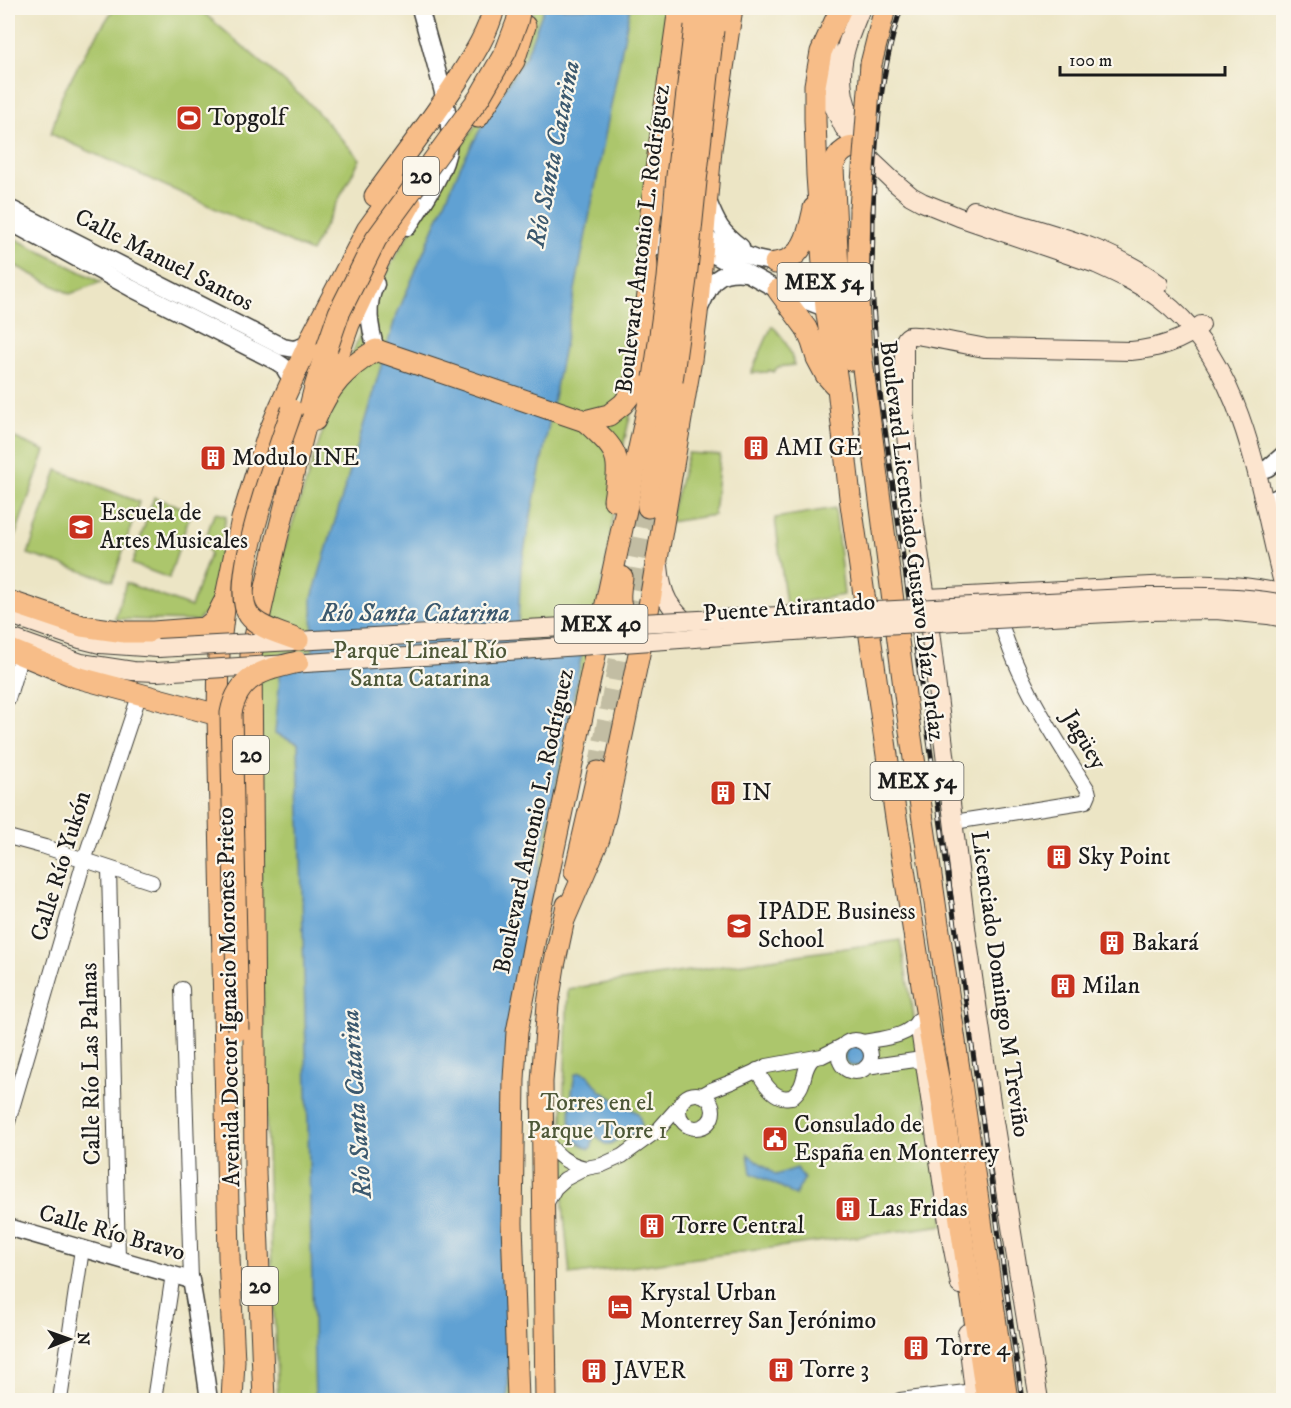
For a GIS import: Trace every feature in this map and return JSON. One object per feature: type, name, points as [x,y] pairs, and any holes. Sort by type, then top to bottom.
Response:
[{"type":"main road","points":[[285,409],[282,389],[287,374],[331,272],[360,218],[445,100],[477,49],[489,26],[494,8]]},
{"type":"main road","name":"Avenida Doctor Ignacio Morones Prieto","points":[[232,1401],[234,1361],[228,1234],[218,715],[219,651],[225,601],[243,519],[261,459],[285,409],[313,334],[367,230],[472,87],[498,39],[507,8]]},
{"type":"main road","name":"Avenida Doctor Ignacio Morones Prieto","points":[[264,1401],[255,1172],[251,655],[315,387],[339,313],[376,238],[479,98],[506,51],[518,22],[520,8]]},
{"type":"main road","points":[[445,100],[458,122],[471,124],[475,120],[514,61],[530,8]]},
{"type":"main road","points":[[584,421],[609,415],[623,404],[631,394],[639,366],[649,286],[646,255],[679,8]]},
{"type":"main road","name":"Boulevard Antonio L. Rodríguez","points":[[648,507],[663,380],[686,279],[696,181],[702,21],[717,8]]},
{"type":"main road","points":[[564,920],[599,839],[644,631],[691,360],[716,109],[732,8]]},
{"type":"main road","name":"Boulevard Licenciado Gustavo Díaz Ordaz","points":[[841,8],[825,40],[816,79],[817,175],[841,303],[861,352],[894,616],[1007,1401]]},
{"type":"main road","points":[[861,8],[846,47],[842,74],[842,88],[854,121],[898,171],[924,189],[976,211],[1080,243],[1120,261],[1156,282],[1188,310],[1223,378],[1262,470],[1274,499],[1284,541]]},
{"type":"main road","name":"Boulevard Licenciado Gustavo Díaz Ordaz","points":[[885,8],[871,64],[860,208],[841,303],[838,388],[850,497],[896,818],[940,1087],[979,1397]]},
{"type":"main road","points":[[832,28],[827,55],[831,101],[844,128],[892,180],[911,196],[959,217],[1096,264],[1118,274],[1161,300],[1198,329]]},
{"type":"main road","points":[[292,477],[321,405],[348,324],[379,260],[436,163],[435,153],[431,148],[414,142]]},
{"type":"main road","points":[[841,303],[833,167],[837,157],[845,150],[859,147],[864,151]]},
{"type":"main road","points":[[760,265],[781,263],[792,259],[802,248],[812,219],[817,175]]},
{"type":"main road","points":[[778,290],[806,328],[826,375],[838,388]]},
{"type":"main road","points":[[922,616],[926,598],[907,456],[903,365],[905,339],[917,335],[984,348],[1131,351],[1147,350],[1198,329]]},
{"type":"main road","points":[[298,640],[256,623],[247,613],[243,595],[247,562],[285,409],[312,365],[327,348]]},
{"type":"main road","points":[[321,405],[346,372],[360,360],[378,351],[584,421],[609,444],[618,465],[606,553],[609,586]]},
{"type":"main road","name":"Boulevard Antonio L. Rodríguez","points":[[518,1401],[512,1223],[517,1032],[643,428],[663,380]]},
{"type":"main road","points":[[643,428],[636,501],[619,603],[624,614],[644,631]]},
{"type":"main road","points":[[1264,589],[1282,580],[1274,499]]},
{"type":"main road","points":[[657,554],[662,590],[668,603],[692,628]]},
{"type":"main road","points":[[926,598],[1167,585],[1214,585],[1264,589],[1284,594]]},
{"type":"main road","name":"Puente Atirantado","points":[[8,614],[100,644],[158,648],[1146,597],[1215,597],[1284,604]]},
{"type":"main road","points":[[8,601],[82,626],[125,632],[153,632],[210,626],[225,601]]},
{"type":"main road","points":[[549,870],[557,861],[569,827],[606,654],[627,634],[644,631],[894,616],[1168,603],[1215,604],[1284,620]]},
{"type":"main road","name":"Puente Atirantado","points":[[13,645],[81,663],[124,670],[156,672],[882,625],[1147,611],[1216,610],[1268,615],[1284,620]]},
{"type":"main road","name":"Licenciado Domingo M Treviño","points":[[922,616],[954,822],[978,1017],[1039,1401]]},
{"type":"main road","points":[[13,645],[76,677],[218,715]]},
{"type":"main road","points":[[609,649],[616,645],[628,646],[636,653],[638,662]]},
{"type":"main road","points":[[255,1172],[245,1150],[242,1134],[231,713],[237,694],[249,680],[298,662]]},
{"type":"main road","name":"Boulevard Antonio L. Rodríguez","points":[[546,1401],[542,1082],[546,1025],[554,966],[598,772]]},
{"type":"main road","points":[[909,895],[916,894],[922,898],[929,934],[941,946]]},
{"type":"main road","name":"Boulevard Licenciado Gustavo Díaz Ordaz","points":[[909,895],[907,932],[918,1020],[949,1229],[979,1397]]},
{"type":"street","points":[[378,351],[370,328],[372,292],[400,240],[438,179],[446,160],[449,137],[445,100],[420,8]]},
{"type":"street","points":[[657,162],[659,191],[665,206],[704,243]]},
{"type":"street","points":[[707,198],[715,219],[726,237],[760,265],[778,290],[841,303]]},
{"type":"street","name":"Calle Manuel Santos","points":[[8,208],[226,327],[283,366],[287,374]]},
{"type":"street","name":"Calle Manuel Santos","points":[[8,221],[131,288],[226,327],[283,347],[294,349],[300,347]]},
{"type":"street","points":[[646,255],[659,242],[679,240],[704,243],[760,265],[841,303]]},
{"type":"street","points":[[697,314],[708,290],[718,278],[728,272],[760,265]]},
{"type":"street","points":[[1262,470],[1284,454]]},
{"type":"street","name":"Jagüey","points":[[954,822],[1082,802],[1088,798],[1088,790],[1059,744],[1019,672],[1004,635],[998,612]]},
{"type":"street","points":[[8,699],[19,662],[13,645]]},
{"type":"street","name":"Calle Río Yukón","points":[[8,1122],[84,861],[140,693]]},
{"type":"street","points":[[8,837],[152,882]]},
{"type":"street","name":"Calle Río Las Palmas","points":[[109,869],[118,1258]]},
{"type":"street","points":[[182,989],[191,1280]]},
{"type":"street","points":[[863,1042],[905,1033],[912,1029],[918,1020]]},
{"type":"street","points":[[709,1100],[734,1081],[757,1070],[817,1057],[851,1040],[858,1040],[867,1045],[870,1059],[866,1067]]},
{"type":"street","points":[[842,1046],[839,1054],[842,1065]]},
{"type":"street","points":[[817,1057],[842,1065],[851,1071],[915,1060],[924,1063]]},
{"type":"street","points":[[757,1070],[762,1081],[780,1097],[792,1097],[800,1091],[805,1079],[806,1067],[817,1057]]},
{"type":"street","points":[[709,1100],[734,1081]]},
{"type":"street","points":[[543,1208],[555,1188],[565,1179],[586,1168],[602,1165],[622,1156],[658,1130],[688,1096],[693,1094],[709,1100]]},
{"type":"street","points":[[658,1130],[696,1128],[707,1124],[711,1120],[709,1100]]},
{"type":"street","points":[[680,1105],[681,1121],[689,1127]]},
{"type":"street","points":[[542,1137],[565,1161],[586,1168]]},
{"type":"street","name":"Calle Río Bravo","points":[[8,1227],[191,1280],[209,1401]]},
{"type":"street","points":[[60,1401],[82,1249]]},
{"type":"street","points":[[154,1401],[173,1274]]},
{"type":"street","points":[[900,1401],[979,1397]]},
{"type":"green space","name":"Topgolf","points":[[114,8],[198,8],[308,102],[360,159],[311,252],[51,134],[62,95]]},
{"type":"green space","name":"Río Santa Catarina","points":[[534,8],[681,8],[635,394],[621,456],[608,554],[517,1019],[518,1400],[278,1400],[268,1183],[255,657],[280,561],[334,397],[383,279],[452,161],[522,54]]},
{"type":"green space","points":[[8,235],[101,282],[70,294],[8,262]]},
{"type":"green space","points":[[772,326],[786,344],[794,365],[778,367],[773,372],[769,370],[768,372],[751,373]]},
{"type":"green space","points":[[8,435],[45,451],[8,556]]},
{"type":"green space","points":[[688,453],[720,455],[714,515],[669,522]]},
{"type":"green space","points":[[57,470],[139,502],[113,581],[28,554]]},
{"type":"green space","points":[[154,497],[191,511],[169,578],[132,564]]},
{"type":"green space","points":[[835,508],[844,595],[786,605],[775,518]]},
{"type":"green space","points":[[216,513],[226,516],[212,607],[197,621],[115,619],[126,583],[191,607],[210,554],[205,541]]},
{"type":"green space","name":"Torres en el Parque Torre 1","points":[[900,940],[913,1011],[944,1225],[570,1275],[563,1205],[562,1141],[568,989]]},
{"type":"water","name":"Río Santa Catarina","points":[[544,8],[630,8],[521,567],[517,642],[585,638],[516,984],[508,1400],[315,1400],[298,743],[275,733],[282,654],[313,652],[312,598],[395,319],[460,167],[488,115],[526,56]]},
{"type":"water","points":[[855,1046],[862,1049],[865,1056],[862,1063],[855,1066],[848,1063],[845,1056],[848,1049]]},
{"type":"water","points":[[580,1072],[588,1075],[607,1095],[638,1113],[642,1125],[629,1137],[610,1144],[605,1144],[597,1136],[593,1137],[590,1149],[577,1142],[572,1132],[571,1107],[575,1074]]},
{"type":"water","points":[[748,1154],[776,1175],[797,1168],[804,1179],[795,1196],[751,1173]]},
{"type":"tunnel","points":[[598,772],[648,507]]},
{"type":"railway","points":[[901,8],[887,59],[879,112],[875,166],[872,279],[880,393],[1022,1400]]},
{"type":"place","name":"Topgolf","points":[[189,118]]},
{"type":"place","name":"AMI GE","points":[[756,448]]},
{"type":"place","name":"Modulo INE","points":[[213,458]]},
{"type":"place","name":"Escuela de Artes Musicales","points":[[81,527]]},
{"type":"place","name":"IN","points":[[723,793]]},
{"type":"place","name":"Sky Point","points":[[1059,857]]},
{"type":"place","name":"IPADE Business School","points":[[739,926]]},
{"type":"place","name":"Bakará","points":[[1112,943]]},
{"type":"place","name":"Milan","points":[[1063,986]]},
{"type":"place","name":"Consulado de España en Monterrey","points":[[775,1139]]},
{"type":"place","name":"Las Fridas","points":[[848,1209]]},
{"type":"place","name":"Torre Central","points":[[652,1226]]},
{"type":"place","name":"Krystal Urban Monterrey San Jerónimo","points":[[620,1307]]},
{"type":"place","name":"Torre 4","points":[[916,1348]]},
{"type":"place","name":"Torre 3","points":[[781,1370]]},
{"type":"place","name":"JAVER","points":[[594,1371]]},
{"type":"park label","name":"Parque Lineal Río Santa Catarina","points":[[420,665]]}]
